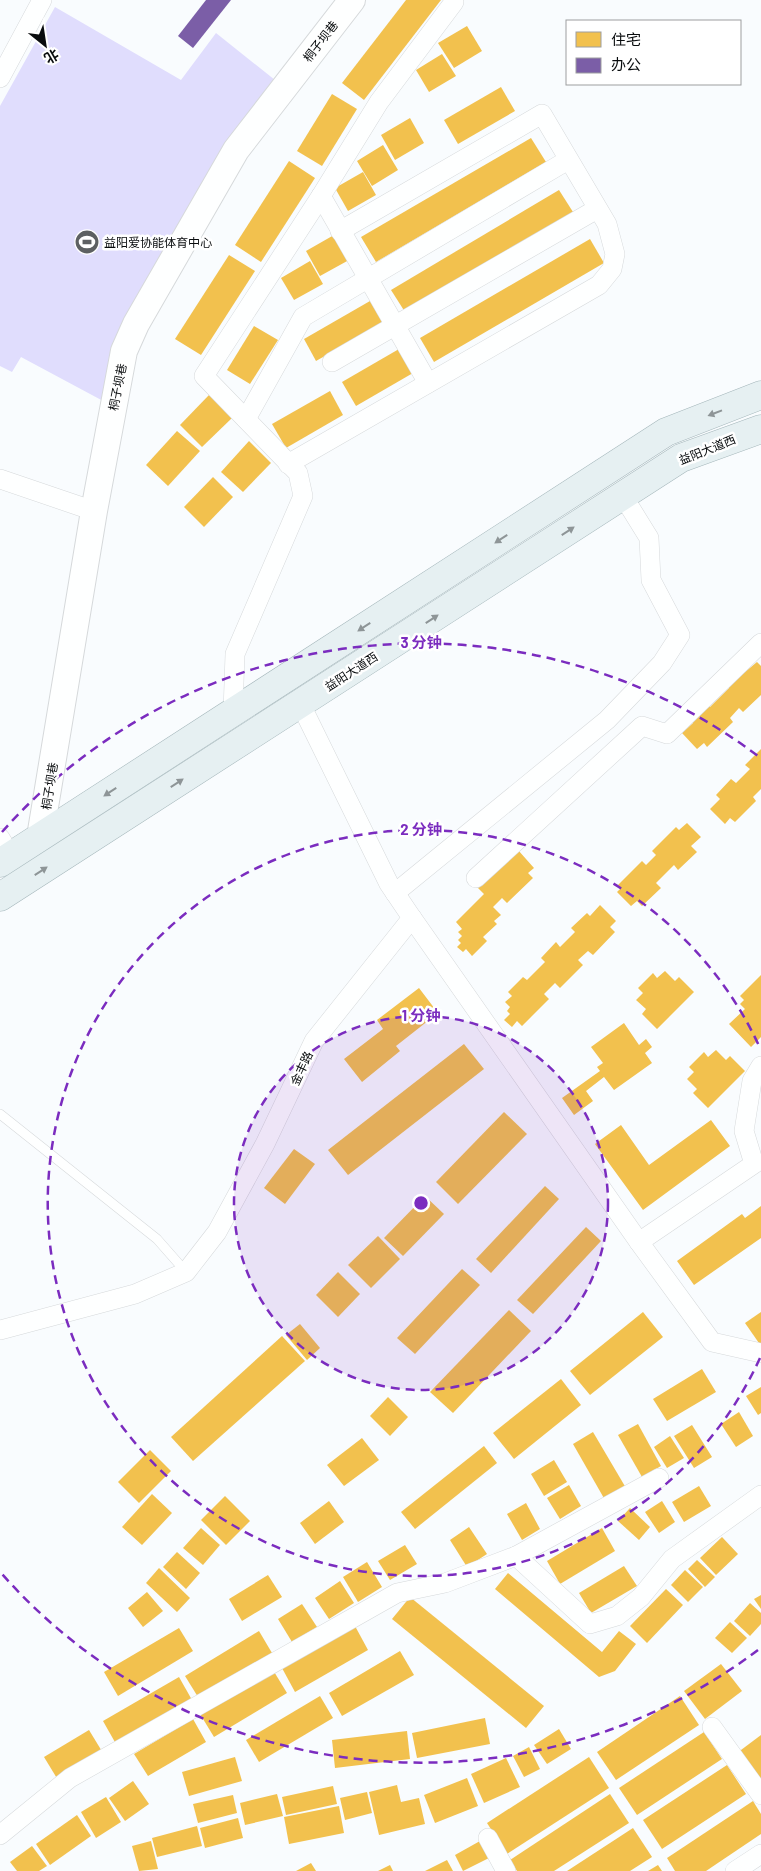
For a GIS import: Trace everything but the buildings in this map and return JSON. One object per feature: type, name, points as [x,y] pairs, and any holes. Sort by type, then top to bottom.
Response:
[{"type":"main road","points":[[4,852],[40,837],[666,432],[761,395]]},
{"type":"main road","name":"益阳大道西","points":[[0,898],[682,458],[761,429]]},
{"type":"street","points":[[0,78],[42,0]]},
{"type":"street","name":"桐子坝巷","points":[[40,837],[94,511],[124,350],[136,324],[236,150],[347,1]]},
{"type":"street","points":[[233,712],[235,654],[303,496],[298,473],[204,376],[379,102],[454,2]]},
{"type":"street","points":[[288,464],[599,285],[612,270],[615,254],[607,224],[542,114],[340,231]]},
{"type":"street","points":[[246,419],[303,317],[568,160]]},
{"type":"street","points":[[320,196],[428,383]]},
{"type":"street","points":[[332,362],[597,209]]},
{"type":"street","points":[[0,479],[94,511]]},
{"type":"street","points":[[395,893],[607,720],[662,663],[680,635],[651,580],[649,538],[622,496]]},
{"type":"street","points":[[476,878],[642,726],[667,734],[761,643]]},
{"type":"street","points":[[300,703],[395,893],[639,1242],[712,1342],[761,1353]]},
{"type":"street","name":"金丰路","points":[[0,1330],[135,1294],[186,1272],[216,1232],[265,1144],[314,1041],[412,918]]},
{"type":"street","points":[[639,1242],[754,1164],[744,1130],[752,1081],[761,1066]]},
{"type":"street","points":[[0,1835],[70,1778],[397,1593],[445,1583],[516,1556],[659,1478]]},
{"type":"street","points":[[516,1556],[590,1624],[616,1616],[641,1597],[672,1559],[761,1495]]},
{"type":"street","points":[[712,1727],[761,1795]]},
{"type":"street","points":[[488,1838],[506,1871]]},
{"type":"street","points":[[736,1871],[761,1854]]},
{"type":"lane","points":[[0,1114],[157,1239],[186,1272]]},
{"type":"shaded area","name":"益阳爱协能体育中心","points":[[55,7],[181,80],[216,33],[280,84],[105,402],[21,357],[12,372],[0,366],[0,106]]},
{"type":"place","name":"益阳爱协能体育中心","points":[[87,242]]}]
